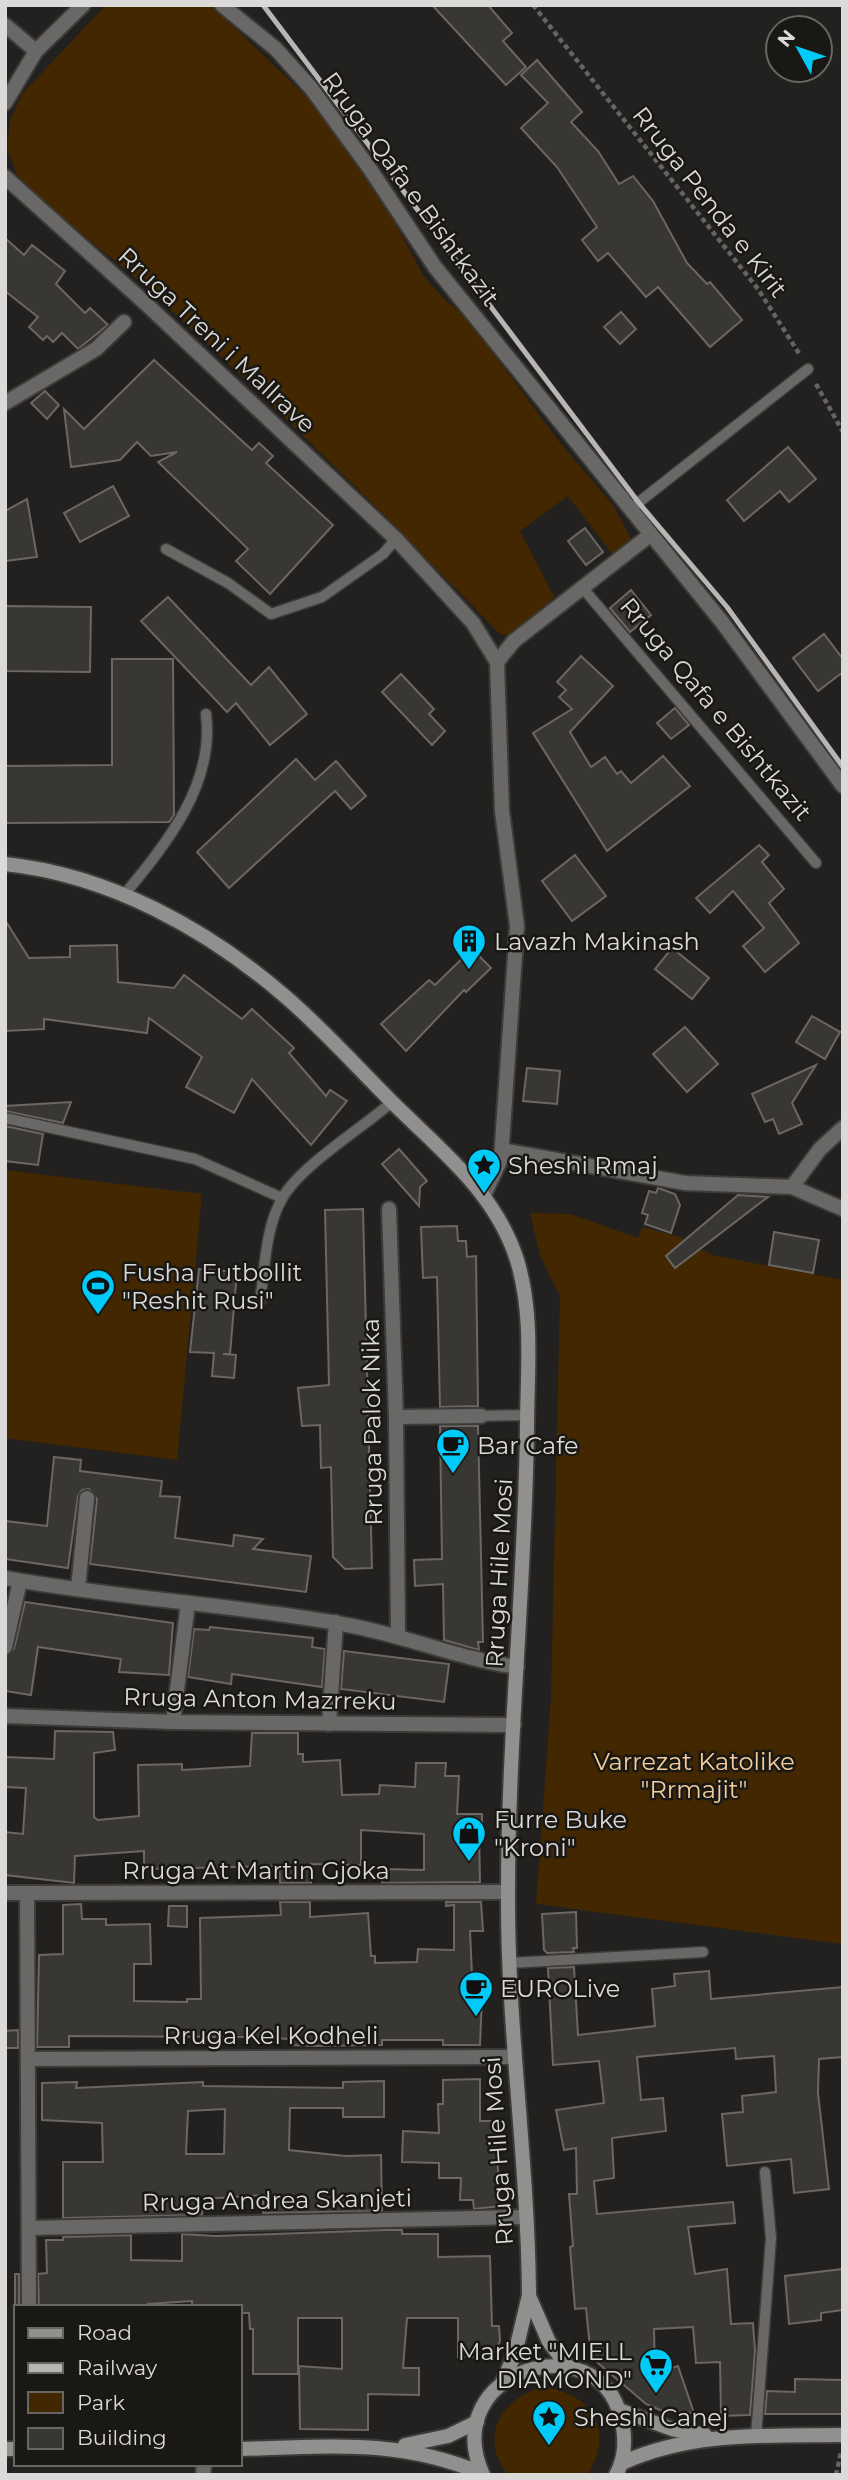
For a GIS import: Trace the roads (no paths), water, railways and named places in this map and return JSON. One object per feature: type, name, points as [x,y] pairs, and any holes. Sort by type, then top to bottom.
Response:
[{"type":"main road","name":"Rruga Hile Mosi","points":[[5,864],[75,877],[124,895],[180,922],[233,956],[286,997],[464,1171],[484,1195],[501,1221],[525,1291],[530,1340],[526,1526],[514,1725],[508,1892],[514,2057],[528,2295],[515,2354],[502,2383],[486,2401],[477,2422]]},
{"type":"main road","name":"Rruga Hile Mosi","points":[[528,2295],[549,2342],[569,2368]]},
{"type":"main road","points":[[502,2383],[522,2371],[545,2365],[569,2368],[590,2377],[607,2391],[619,2410],[625,2436],[619,2469]]},
{"type":"main road","points":[[619,2410],[671,2429],[713,2437]]},
{"type":"main road","points":[[242,2449],[393,2447],[428,2442],[477,2422],[475,2446],[482,2474]]},
{"type":"main road","points":[[619,2469],[670,2445],[713,2437],[843,2435]]},
{"type":"main road","points":[[393,2447],[428,2453],[482,2474]]},
{"type":"street","points":[[5,103],[36,51],[83,5]]},
{"type":"street","name":"Rruga Qafa e Bishtkazit","points":[[222,5],[276,49],[311,88],[370,169],[435,267],[722,622],[843,786]]},
{"type":"street","points":[[5,25],[36,51]]},
{"type":"street","name":"Rruga Treni i Mallrave","points":[[5,177],[144,302],[396,539],[473,623],[497,662],[502,811],[517,926],[502,1150],[499,1167],[484,1195]]},
{"type":"street","name":"Rruga Treni i Mallrave","points":[[5,403],[96,349],[124,322]]},
{"type":"street","points":[[497,662],[514,641],[581,586],[650,535]]},
{"type":"street","points":[[792,1186],[820,1149],[843,1128]]},
{"type":"street","points":[[502,1150],[685,1184],[792,1186],[843,1209]]},
{"type":"street","name":"Rruga Palok Nika","points":[[389,1209],[396,1417],[398,1634]]},
{"type":"street","points":[[396,1417],[481,1416]]},
{"type":"street","points":[[78,1589],[87,1498]]},
{"type":"street","points":[[5,1578],[336,1622],[398,1634],[468,1659],[517,1667]]},
{"type":"street","points":[[5,1647],[20,1581]]},
{"type":"street","points":[[173,1723],[188,1603]]},
{"type":"street","points":[[329,1724],[336,1622]]},
{"type":"street","name":"Rruga Anton Mazrreku","points":[[5,1716],[173,1723],[514,1725]]},
{"type":"street","name":"Rruga At Martin Gjoka","points":[[5,1893],[508,1892]]},
{"type":"street","points":[[27,1894],[29,2305]]},
{"type":"street","name":"Rruga Kel Kodheli","points":[[28,2059],[514,2057]]},
{"type":"street","name":"Rruga Andrea Skanjeti","points":[[29,2228],[525,2217]]},
{"type":"lane","points":[[629,510],[808,369]]},
{"type":"lane","points":[[166,549],[228,583],[271,614],[322,597],[383,554],[396,539]]},
{"type":"lane","name":"Rruga Qafa e Bishtkazit","points":[[581,586],[816,863]]},
{"type":"lane","points":[[124,895],[180,823],[199,777],[209,736],[206,714]]},
{"type":"lane","points":[[260,1302],[270,1231],[282,1198],[301,1174],[392,1102]]},
{"type":"lane","points":[[5,1118],[195,1158],[282,1198]]},
{"type":"lane","points":[[481,1416],[527,1415]]},
{"type":"lane","points":[[510,1963],[703,1952]]},
{"type":"lane","points":[[756,2436],[771,2238],[765,2172]]},
{"type":"railway","points":[[263,5],[639,503],[727,607],[843,767]]},
{"type":"place","name":"Lavazh Makinash","points":[[469,971]]},
{"type":"place","name":"Sheshi Rmaj","points":[[484,1195]]},
{"type":"place","name":"Fusha Futbollit \"Reshit Rusi\"","points":[[98,1316]]},
{"type":"place","name":"Bar Cafe","points":[[453,1475]]},
{"type":"place","name":"Furre Buke \"Kroni\"","points":[[469,1863]]},
{"type":"place","name":"EUROLive","points":[[476,2018]]},
{"type":"place","name":"Market \"MIELL DIAMOND\"","points":[[656,2395]]},
{"type":"place","name":"Sheshi Canej","points":[[549,2447]]},
{"type":"park label","name":"Varrezat Katolike \"Rrmajit\"","points":[[694,1775]]}]
